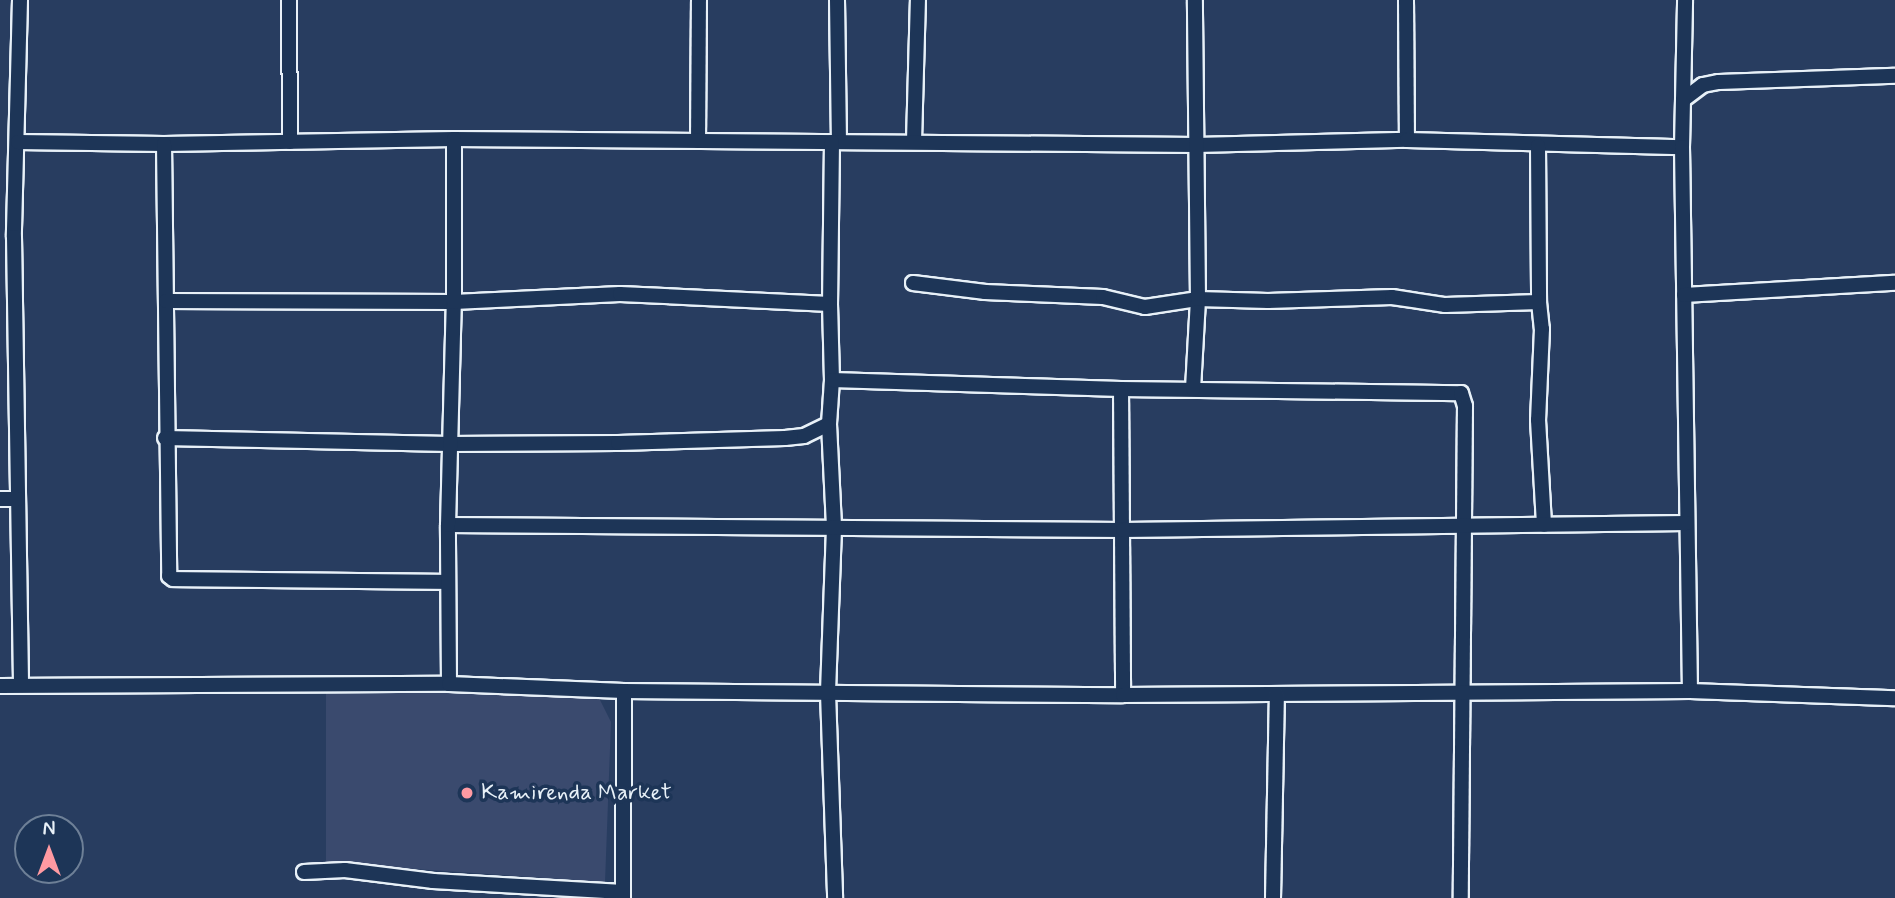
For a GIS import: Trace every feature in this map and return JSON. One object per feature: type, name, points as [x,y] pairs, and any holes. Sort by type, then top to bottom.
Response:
[{"type":"street","points":[[20,0],[18,142],[7,238],[18,499],[21,684]]},
{"type":"street","points":[[289,0],[290,142]]},
{"type":"street","points":[[698,141],[699,0]]},
{"type":"street","points":[[835,898],[828,693],[834,528],[829,424],[832,380],[830,304],[837,0]]},
{"type":"street","points":[[914,141],[918,0]]},
{"type":"street","points":[[1194,389],[1198,299],[1195,0]]},
{"type":"street","points":[[1406,0],[1407,140]]},
{"type":"street","points":[[1685,0],[1682,147],[1690,691]]},
{"type":"street","points":[[1683,100],[1703,85],[1719,82],[1895,76]]},
{"type":"street","points":[[18,142],[164,144],[454,139],[1196,145],[1407,140],[1538,146],[1682,147]]},
{"type":"street","points":[[449,684],[448,524],[454,302],[454,139]]},
{"type":"street","points":[[164,144],[166,566],[169,576],[173,579],[448,582]]},
{"type":"street","points":[[1538,146],[1539,302],[1542,329],[1538,420],[1545,524]]},
{"type":"street","points":[[914,283],[985,292],[1102,297],[1145,307],[1198,299],[1268,302],[1392,297],[1445,304],[1539,302]]},
{"type":"street","points":[[1684,295],[1895,283]]},
{"type":"street","points":[[166,301],[454,302],[620,294],[830,304]]},
{"type":"street","points":[[832,380],[1121,389],[1461,393],[1465,406],[1461,898]]},
{"type":"street","points":[[1121,389],[1123,695]]},
{"type":"street","points":[[165,438],[450,444],[785,438],[804,436],[829,424]]},
{"type":"street","points":[[0,499],[18,499]]},
{"type":"street","points":[[448,524],[1123,530],[1687,523]]},
{"type":"street","points":[[0,686],[449,684],[624,691],[1123,695],[1690,691],[1895,698]]},
{"type":"street","points":[[304,872],[345,870],[433,881],[623,895],[624,691]]},
{"type":"street","points":[[1273,898],[1277,694]]},
{"type":"shaded area","name":"Kamirenda Market","points":[[326,688],[590,694],[600,700],[611,722],[605,882],[326,863]]},
{"type":"place","name":"Kamirenda Market","points":[[467,793]]}]
